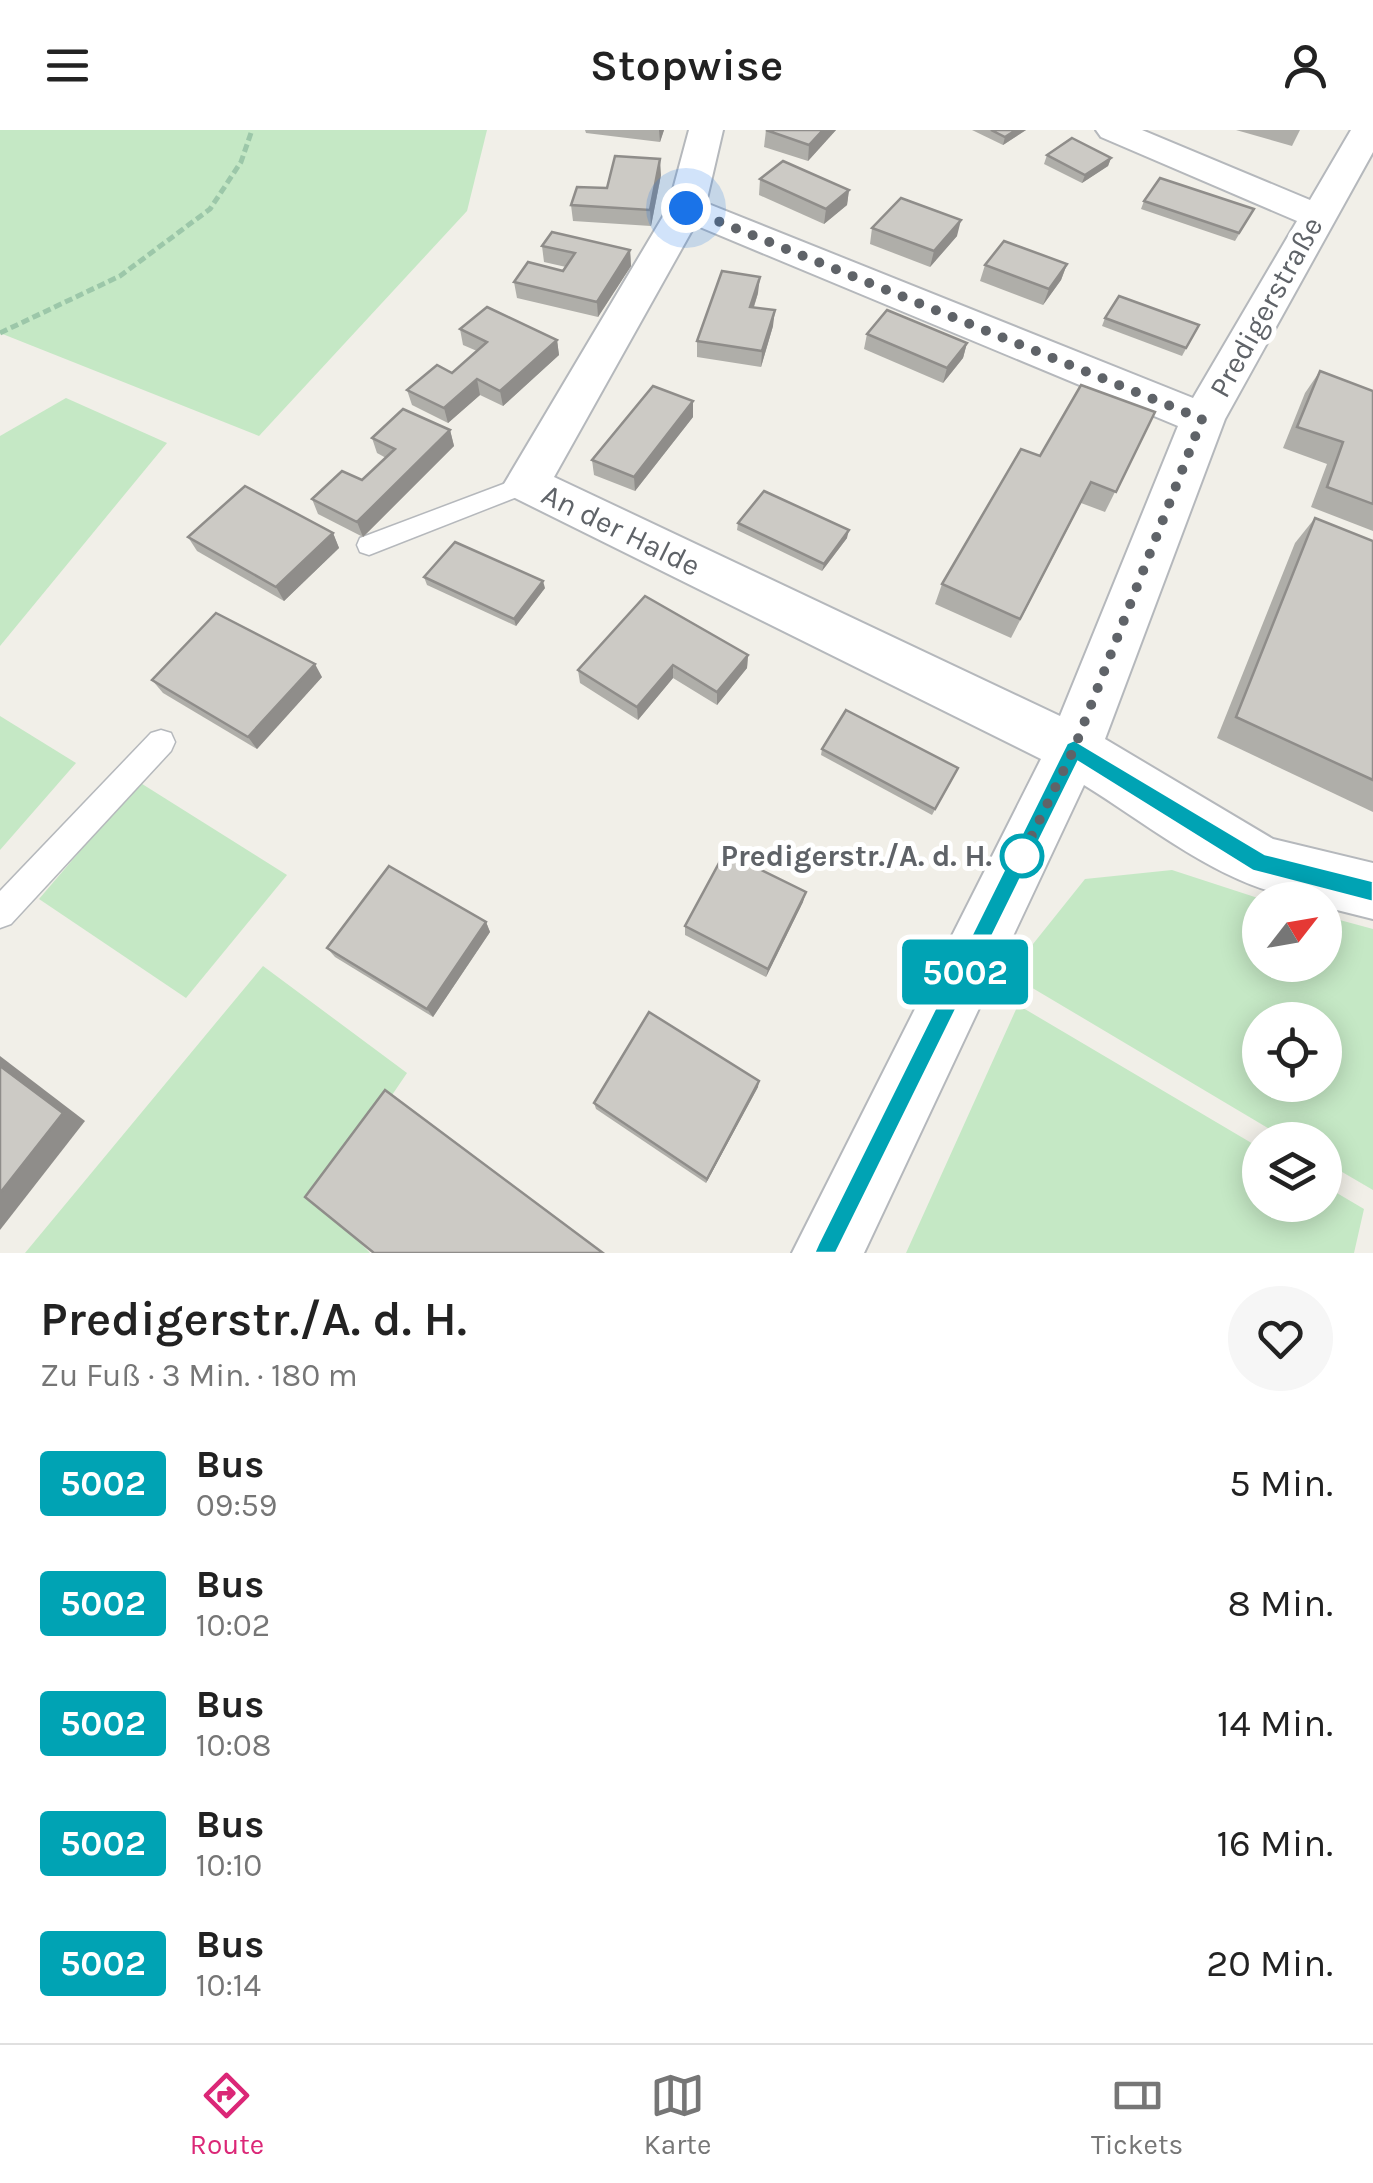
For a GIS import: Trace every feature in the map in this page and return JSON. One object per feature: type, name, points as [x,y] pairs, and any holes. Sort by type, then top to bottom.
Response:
[{"type":"street","name":"An der Halde","points":[[706,130],[686,208],[527,484],[1074,749],[1260,864],[1373,891]]},
{"type":"street","points":[[1113,130],[1317,216]]},
{"type":"street","name":"Predigerstraße","points":[[827,1253],[1074,749],[1202,419],[1368,130]]},
{"type":"street","points":[[686,208],[1202,419]]},
{"type":"lane","points":[[369,545],[527,484]]},
{"type":"lane","points":[[0,913],[161,742]]},
{"type":"path","points":[[0,333],[120,276],[210,208],[240,162],[252,130]]},
{"type":"green space","points":[[0,130],[487,130],[467,211],[259,436],[0,333]]},
{"type":"green space","points":[[66,398],[167,443],[0,646],[0,436]]},
{"type":"green space","points":[[0,716],[76,763],[0,850]]},
{"type":"green space","points":[[139,782],[287,875],[186,998],[39,899]]},
{"type":"green space","points":[[1172,870],[1242,893],[1242,982],[1342,982],[1342,921],[1373,929],[1373,1190],[1342,1172],[1342,1122],[1258,1122],[1009,974],[1085,879]]},
{"type":"green space","points":[[263,966],[407,1073],[320,1201],[370,1253],[25,1253]]},
{"type":"green space","points":[[1018,1005],[1242,1137],[1242,1222],[1342,1222],[1342,1196],[1364,1209],[1354,1253],[906,1253]]},
{"type":"building","points":[[766,130],[823,130],[809,145]]},
{"type":"building","points":[[991,130],[1016,130],[1005,137]]},
{"type":"building","points":[[1072,138],[1111,158],[1085,175],[1047,155]]},
{"type":"building","points":[[615,156],[660,159],[650,210],[571,205],[577,187],[607,188]]},
{"type":"building","points":[[783,161],[849,190],[826,209],[760,179]]},
{"type":"building","points":[[1160,178],[1254,209],[1239,233],[1144,201]]},
{"type":"building","points":[[901,198],[961,220],[934,251],[872,228]]},
{"type":"building","points":[[552,232],[630,250],[597,302],[514,282],[528,262],[563,271],[575,253],[542,246]]},
{"type":"building","points":[[1004,241],[1067,264],[1049,289],[985,265]]},
{"type":"building","points":[[722,271],[760,277],[750,307],[775,310],[762,351],[697,341]]},
{"type":"building","points":[[1119,296],[1199,325],[1186,348],[1105,318]]},
{"type":"building","points":[[487,307],[557,340],[500,391],[477,379],[444,408],[407,390],[437,365],[452,373],[487,342],[460,329]]},
{"type":"building","points":[[887,310],[967,343],[947,368],[867,334]]},
{"type":"building","points":[[1320,371],[1373,391],[1373,504],[1327,487],[1343,442],[1297,427]]},
{"type":"building","points":[[1081,385],[1155,412],[1116,492],[1091,482],[1020,619],[942,584],[1021,449],[1040,456]]},
{"type":"building","points":[[653,386],[693,401],[634,477],[592,460]]},
{"type":"building","points":[[403,409],[450,430],[357,522],[312,499],[342,471],[362,480],[395,449],[372,438]]},
{"type":"building","points":[[245,486],[333,533],[276,587],[188,537]]},
{"type":"building","points":[[764,491],[849,530],[824,564],[738,523]]},
{"type":"building","points":[[1315,518],[1373,541],[1373,780],[1236,717]]},
{"type":"building","points":[[455,542],[543,581],[514,619],[424,577]]},
{"type":"building","points":[[645,596],[748,655],[717,692],[673,665],[637,707],[578,670]]},
{"type":"building","points":[[216,613],[315,664],[248,737],[152,680]]},
{"type":"building","points":[[846,710],[958,768],[935,809],[822,749]]},
{"type":"building","points":[[725,852],[806,892],[768,969],[685,926]]},
{"type":"building","points":[[389,866],[486,922],[427,1009],[327,948]]},
{"type":"building","points":[[649,1012],[759,1081],[707,1179],[594,1103]]},
{"type":"building","points":[[0,1066],[63,1113],[0,1193]]},
{"type":"building","points":[[385,1090],[603,1253],[374,1253],[305,1197]]},
{"type":"bus line","name":"5002","points":[[827,1253],[1074,749],[1260,864],[1373,891]]},
{"type":"place","name":"Predigerstr./A. d. H.","points":[[1022,856]]},
{"type":"route","points":[[686,208],[1202,419],[1074,749],[1022,856]]}]
